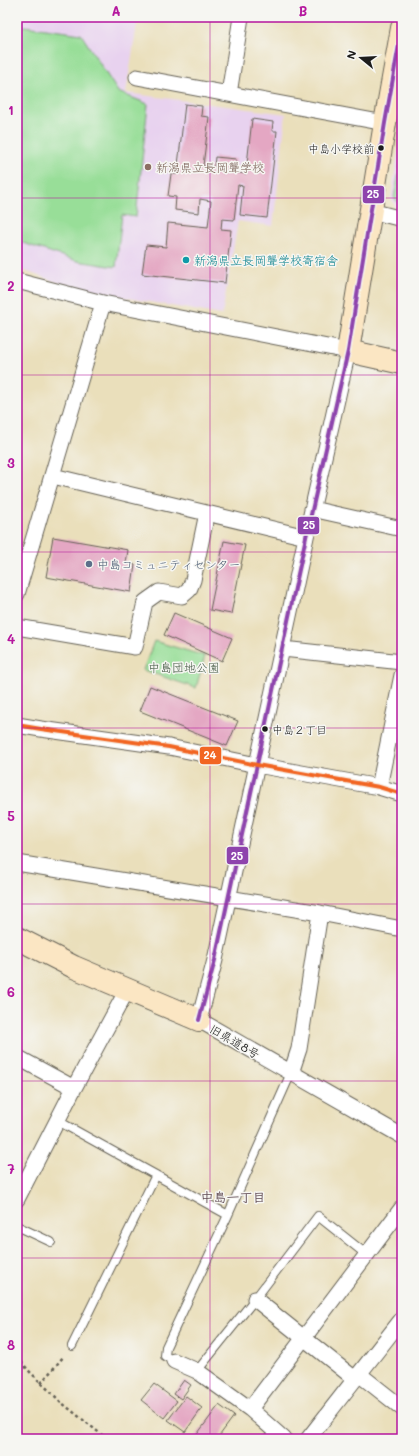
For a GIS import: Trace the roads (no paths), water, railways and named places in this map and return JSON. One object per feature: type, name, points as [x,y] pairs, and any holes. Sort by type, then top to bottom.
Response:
[{"type":"street","points":[[229,94],[240,17]]},
{"type":"street","points":[[199,1020],[215,960],[312,509],[348,351],[370,211],[402,28]]},
{"type":"street","points":[[137,77],[385,123]]},
{"type":"street","points":[[370,211],[402,220]]},
{"type":"street","points":[[17,281],[103,303],[402,363]]},
{"type":"street","points":[[17,594],[103,303]]},
{"type":"street","points":[[53,476],[306,537]]},
{"type":"street","points":[[312,509],[402,529]]},
{"type":"street","points":[[17,627],[135,647],[145,602],[159,592],[182,596],[189,590],[193,580],[207,513]]},
{"type":"street","points":[[283,649],[402,662]]},
{"type":"street","points":[[379,787],[402,675]]},
{"type":"street","points":[[17,725],[169,747],[257,765],[379,787],[402,794]]},
{"type":"street","points":[[17,863],[320,913],[402,929]]},
{"type":"street","points":[[291,1073],[299,1049],[320,913]]},
{"type":"street","name":"旧県道8号","points":[[17,938],[74,967],[199,1020],[402,1136]]},
{"type":"street","points":[[17,1199],[74,1088],[127,990]]},
{"type":"street","points":[[17,1057],[74,1088]]},
{"type":"street","points":[[250,1409],[402,1208]]},
{"type":"street","points":[[256,1299],[303,1339],[402,1408]]},
{"type":"street","points":[[308,1439],[402,1318]]},
{"type":"street","points":[[174,1361],[197,1371],[250,1409],[284,1439]]},
{"type":"lane","points":[[174,1361],[165,1356],[166,1347],[228,1215],[291,1073]]},
{"type":"lane","points":[[58,1121],[228,1215]]},
{"type":"lane","points":[[72,1346],[156,1175]]},
{"type":"lane","points":[[197,1371],[256,1299],[318,1216],[367,1255]]},
{"type":"lane","points":[[17,1226],[51,1242]]},
{"type":"place","name":"中島小学校前","points":[[381,148]]},
{"type":"place","name":"新潟県立長岡聾学校","points":[[148,167]]},
{"type":"place","name":"新潟県立長岡聾学校寄宿舎","points":[[186,260]]},
{"type":"place","name":"中島コミュニティセンター","points":[[89,564]]},
{"type":"place","name":"中島２丁目","points":[[265,729]]},
{"type":"district","name":"中島一丁目","points":[[233,1196]]},
{"type":"park label","name":"中島団地公園","points":[[184,667]]}]
